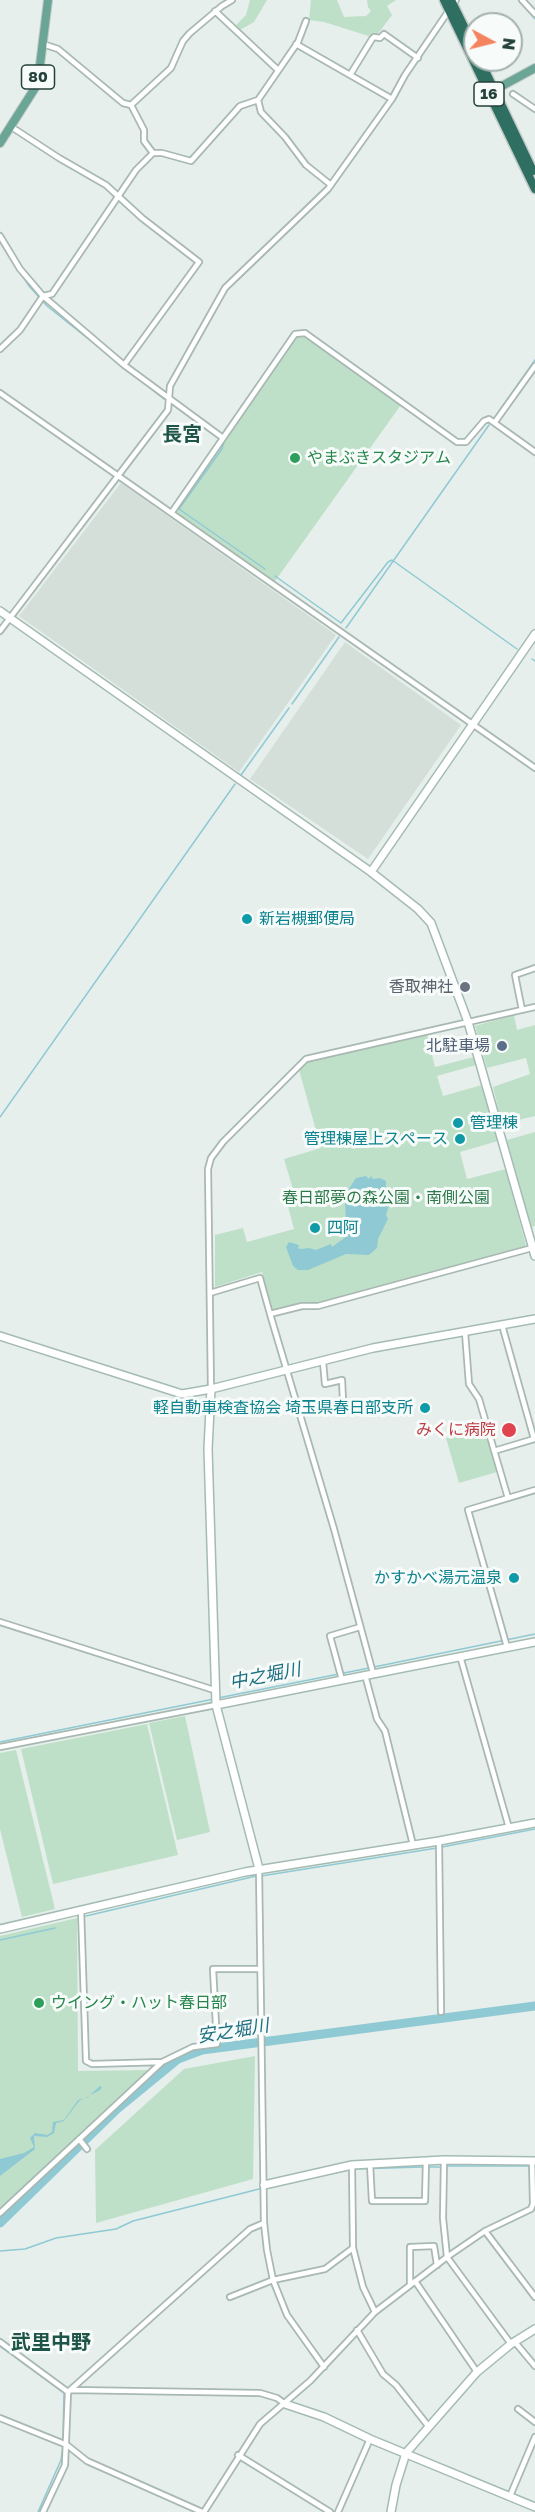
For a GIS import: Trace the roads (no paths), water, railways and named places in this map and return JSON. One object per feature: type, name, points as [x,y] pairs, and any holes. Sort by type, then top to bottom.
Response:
[{"type":"highway","name":"16","points":[[444,0],[452,4],[463,26]]},
{"type":"highway","name":"16","points":[[452,4],[535,189]]},
{"type":"highway","name":"16","points":[[485,72],[535,176]]},
{"type":"main road","name":"80","points":[[0,143],[34,88],[43,44],[48,0]]},
{"type":"main road","points":[[492,91],[535,68]]},
{"type":"street","points":[[131,105],[171,68],[183,41],[190,33],[215,11],[232,0]]},
{"type":"street","points":[[522,0],[535,14]]},
{"type":"street","points":[[529,7],[535,2]]},
{"type":"street","points":[[0,631],[168,410],[170,386],[225,288],[306,212],[331,185],[392,99],[452,4]]},
{"type":"street","points":[[215,11],[278,70]]},
{"type":"street","points":[[0,349],[20,330],[42,298],[52,294],[116,196],[136,171],[153,153],[162,153],[191,161],[240,106],[258,100],[296,44],[306,21]]},
{"type":"street","points":[[350,75],[372,39],[380,38],[384,34],[418,58]]},
{"type":"street","points":[[43,44],[58,49],[123,103],[131,105],[144,130],[144,141],[153,153]]},
{"type":"street","points":[[296,44],[392,99]]},
{"type":"street","points":[[513,93],[535,109]]},
{"type":"street","points":[[258,100],[261,112],[285,137],[306,165],[331,185]]},
{"type":"street","points":[[10,126],[59,158],[106,184],[116,196],[199,262],[124,365]]},
{"type":"street","points":[[0,236],[20,269],[42,298],[124,365],[222,438]]},
{"type":"street","points":[[172,512],[295,334],[305,333],[458,442],[466,442],[489,418],[535,452]]},
{"type":"street","points":[[495,422],[535,366]]},
{"type":"street","points":[[0,393],[535,768]]},
{"type":"street","points":[[0,611],[372,872],[418,909],[431,923],[468,1022],[531,1229],[535,1256]]},
{"type":"street","points":[[372,872],[535,634]]},
{"type":"street","points":[[522,1010],[515,975],[535,969]]},
{"type":"street","points":[[324,2367],[295,2330],[273,2280],[264,2223],[259,1871],[215,1698],[208,1449],[211,1389],[208,1169],[211,1158],[223,1142],[306,1059],[535,1007]]},
{"type":"street","points":[[270,1314],[302,1306],[318,1306],[532,1248]]},
{"type":"street","points":[[210,1293],[260,1278],[374,1674]]},
{"type":"street","points":[[0,1336],[182,1394],[211,1389],[374,1348],[535,1319]]},
{"type":"street","points":[[494,1450],[534,1439],[502,1325]]},
{"type":"street","points":[[465,1332],[469,1384],[479,1399],[508,1498]]},
{"type":"street","points":[[323,1362],[325,1384],[342,1380],[343,1401]]},
{"type":"street","points":[[506,1645],[468,1510],[535,1490]]},
{"type":"street","points":[[0,1622],[215,1698]]},
{"type":"street","points":[[342,1680],[330,1636],[360,1627]]},
{"type":"street","points":[[0,1747],[215,1698],[342,1680],[506,1645],[535,1642]]},
{"type":"street","points":[[460,1656],[509,1828]]},
{"type":"street","points":[[365,1675],[376,1719],[385,1731],[413,1845]]},
{"type":"street","points":[[0,1929],[259,1871],[413,1845],[439,1843],[535,1823]]},
{"type":"street","points":[[439,1843],[441,2012]]},
{"type":"street","points":[[81,1910],[86,2061],[92,2064],[162,2062]]},
{"type":"street","points":[[0,2213],[162,2062],[193,2047],[217,2044],[213,1969],[260,1969]]},
{"type":"street","points":[[79,2139],[87,2149]]},
{"type":"street","points":[[0,2418],[67,2445],[87,2461],[203,2512],[260,2424],[324,2367],[375,2312],[485,2231],[531,2209],[534,2204],[534,2161],[444,2160],[352,2165],[264,2187]]},
{"type":"street","points":[[444,2160],[443,2218],[447,2257],[513,2343],[535,2366]]},
{"type":"street","points":[[370,2164],[372,2201],[425,2201],[426,2161]]},
{"type":"street","points":[[352,2165],[353,2248],[363,2287],[375,2312]]},
{"type":"street","points":[[43,2512],[65,2465],[70,2391],[250,2229],[264,2223]]},
{"type":"street","points":[[485,2231],[535,2297]]},
{"type":"street","points":[[437,2265],[434,2246],[410,2247],[412,2283],[477,2372]]},
{"type":"street","points":[[230,2297],[273,2280],[325,2269],[353,2248]]},
{"type":"street","points":[[391,2512],[396,2485],[406,2453],[477,2372],[513,2343],[535,2329]]},
{"type":"street","points":[[357,2330],[383,2374],[396,2385],[429,2427]]},
{"type":"street","points":[[0,2342],[70,2391],[260,2393],[277,2398],[535,2508]]},
{"type":"street","points":[[518,2409],[535,2422]]},
{"type":"street","points":[[510,2496],[535,2437]]},
{"type":"street","points":[[338,2512],[370,2439]]},
{"type":"street","points":[[238,2455],[330,2512]]},
{"type":"water","points":[[366,1176],[369,1179],[371,1176],[373,1179],[380,1178],[386,1181],[386,1193],[390,1202],[386,1215],[388,1219],[378,1239],[377,1248],[369,1255],[346,1254],[308,1270],[298,1270],[293,1266],[286,1247],[289,1242],[299,1245],[298,1248],[301,1249],[316,1250],[331,1244],[332,1247],[347,1236],[349,1231],[346,1227],[345,1195],[356,1178]]},
{"type":"water","points":[[100,2086],[102,2087],[100,2090],[90,2095]]},
{"type":"water","points":[[85,2098],[79,2101],[64,2121],[56,2123],[54,2133],[47,2137],[34,2136],[35,2149],[0,2176],[0,2159],[24,2153],[34,2147],[30,2138],[35,2133],[47,2135],[52,2132],[53,2122],[64,2120],[78,2100]]},
{"type":"waterway","points":[[519,0],[535,19]]},
{"type":"waterway","points":[[0,241],[29,286],[47,306],[164,399]]},
{"type":"waterway","points":[[497,414],[535,360]]},
{"type":"waterway","points":[[173,405],[218,438]]},
{"type":"waterway","points":[[346,628],[489,425]]},
{"type":"waterway","points":[[224,442],[222,449],[179,509],[265,569]]},
{"type":"waterway","points":[[275,576],[341,623],[388,562],[392,560],[517,649]]},
{"type":"waterway","points":[[292,704],[339,637]]},
{"type":"waterway","points":[[241,775],[289,708]]},
{"type":"waterway","points":[[0,1117],[235,784]]},
{"type":"waterway","name":"中之堀川","points":[[374,1667],[535,1634]]},
{"type":"waterway","name":"中之堀川","points":[[218,1698],[369,1668]]},
{"type":"waterway","name":"中之堀川","points":[[0,1742],[214,1699]]},
{"type":"waterway","points":[[442,1847],[535,1829]]},
{"type":"waterway","points":[[261,1876],[437,1848]]},
{"type":"waterway","points":[[86,1916],[256,1876]]},
{"type":"waterway","points":[[0,1940],[55,1928]]},
{"type":"waterway","name":"安之堀川","points":[[0,2223],[117,2109],[178,2059],[202,2050],[535,2006]]},
{"type":"waterway","points":[[446,2166],[535,2166]]},
{"type":"waterway","points":[[309,2178],[353,2169],[423,2167]]},
{"type":"waterway","points":[[428,2167],[441,2167]]},
{"type":"waterway","points":[[0,2251],[25,2249],[56,2238],[116,2229],[133,2221],[263,2188]]},
{"type":"waterway","points":[[0,2346],[64,2393],[63,2441]]},
{"type":"waterway","points":[[38,2512],[61,2460],[63,2446]]},
{"type":"place","name":"やまぶきスタジアム","points":[[295,458]]},
{"type":"place","name":"新岩槻郵便局","points":[[247,919]]},
{"type":"place","name":"香取神社","points":[[465,987]]},
{"type":"place","name":"北駐車場","points":[[502,1046]]},
{"type":"place","name":"管理棟","points":[[458,1123]]},
{"type":"place","name":"管理棟屋上スペース","points":[[460,1139]]},
{"type":"place","name":"四阿","points":[[315,1228]]},
{"type":"place","name":"軽自動車検査協会 埼玉県春日部支所","points":[[425,1408]]},
{"type":"place","name":"みくに病院","points":[[509,1430]]},
{"type":"place","name":"かすかべ湯元温泉","points":[[514,1578]]},
{"type":"place","name":"ウイング・ハット春日部","points":[[39,2003]]},
{"type":"district","name":"長宮","points":[[182,435]]},
{"type":"district","name":"武里中野","points":[[51,2343]]},
{"type":"park label","name":"春日部夢の森公園・南側公園","points":[[386,1198]]}]
